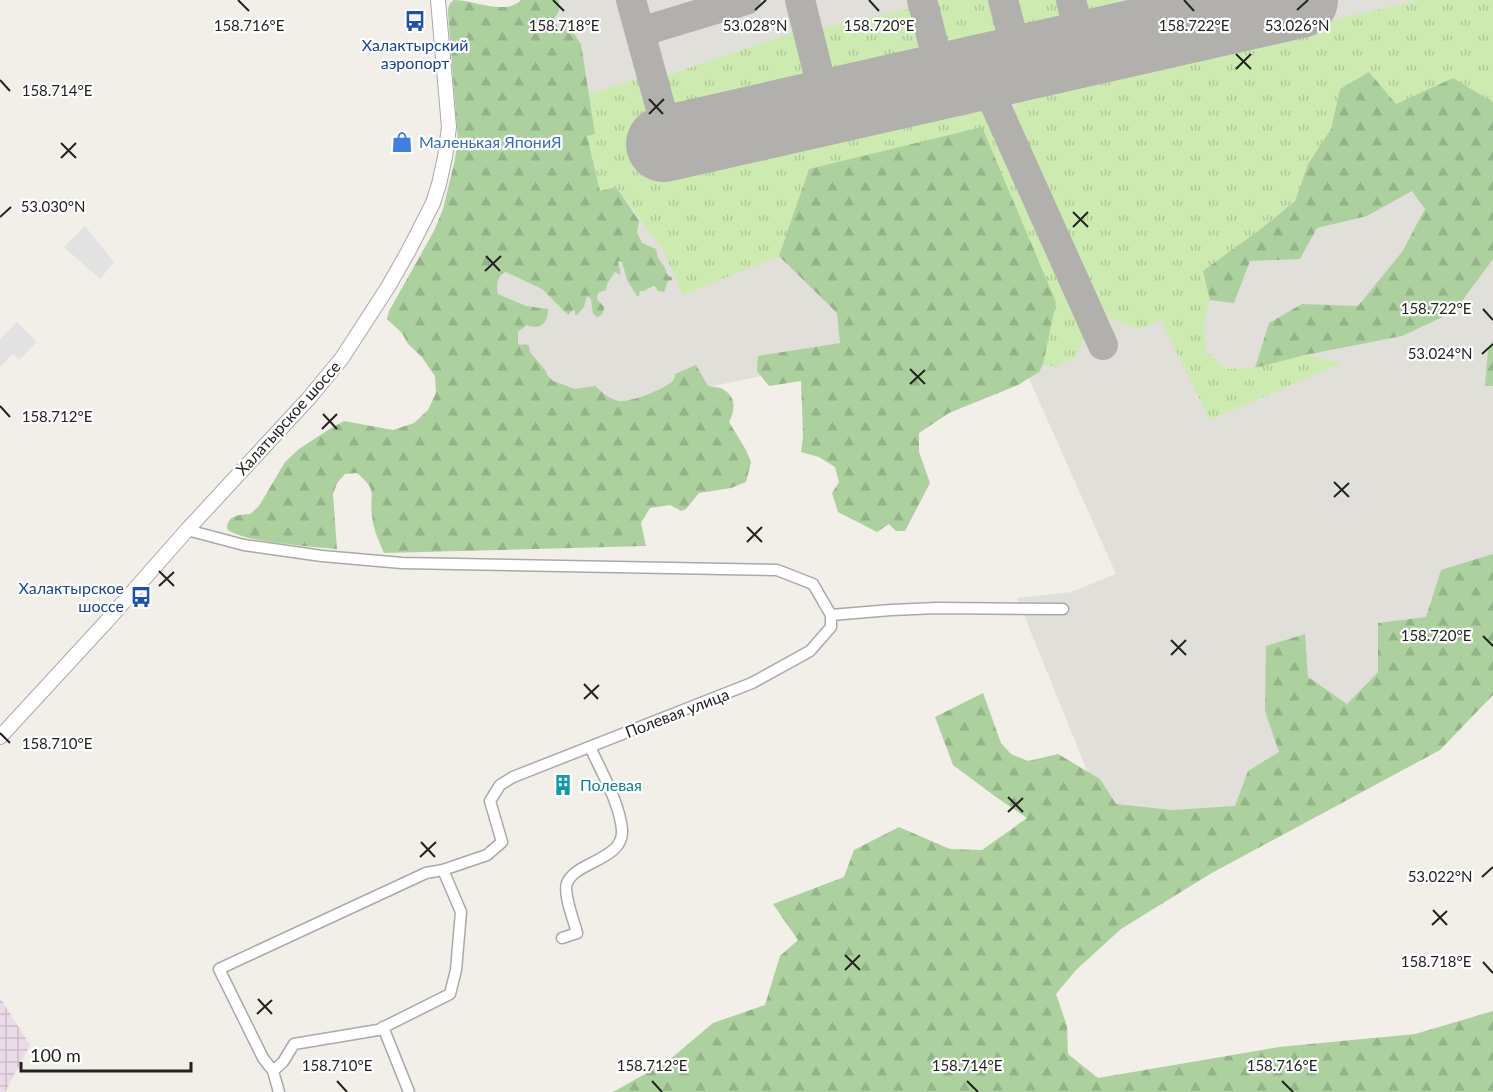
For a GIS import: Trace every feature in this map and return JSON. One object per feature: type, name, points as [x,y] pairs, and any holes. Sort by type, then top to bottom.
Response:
[{"type":"street","name":"Халатырское шоссе","points":[[0,737],[332,371],[388,287],[433,203],[445,157],[449,127],[438,0]]},
{"type":"street","points":[[187,530],[244,545],[322,556],[402,563],[777,570],[813,584],[831,615],[937,608],[1063,609]]},
{"type":"street","name":"Полевая улица","points":[[443,870],[487,855],[502,842],[490,801],[501,785],[513,777],[752,684],[810,651],[831,627],[831,615]]},
{"type":"street","points":[[562,938],[577,933],[566,894],[567,883],[577,872],[607,855],[618,843],[622,832],[615,804],[590,747]]},
{"type":"street","points":[[273,1071],[283,1062],[294,1044],[378,1030],[450,994],[456,970],[461,912],[443,870],[426,873],[219,969],[263,1058],[273,1071],[279,1092]]},
{"type":"street","points":[[383,1028],[409,1092]]},
{"type":"shaded area","points":[[545,0],[1493,0],[1493,690],[1123,859],[1017,598],[1071,592],[1116,574],[994,300],[878,352],[501,430],[464,164]]},
{"type":"shaded area","points":[[85,226],[114,262],[100,279],[64,247]]},
{"type":"shaded area","points":[[17,322],[37,342],[19,360],[13,354],[0,367],[0,339]]},
{"type":"shaded area","points":[[0,998],[30,1045],[5,1092],[0,1092]]},
{"type":"green space","points":[[454,0],[507,7],[521,0],[559,0],[559,11],[554,19],[556,23],[559,27],[571,31],[581,44],[595,134],[587,136],[600,191],[616,187],[639,221],[637,232],[642,243],[656,249],[658,258],[668,276],[672,277],[664,292],[658,291],[653,286],[640,291],[637,296],[627,280],[622,262],[619,261],[621,275],[615,272],[606,290],[598,293],[597,299],[604,307],[604,311],[597,317],[593,314],[591,299],[587,296],[584,307],[577,315],[573,310],[568,315],[542,289],[506,272],[503,273],[498,281],[498,294],[526,306],[548,309],[547,318],[543,324],[536,327],[527,325],[518,332],[518,344],[529,346],[530,352],[553,381],[575,389],[595,386],[615,400],[631,400],[648,394],[671,383],[675,374],[696,365],[708,386],[723,389],[733,400],[733,413],[729,422],[751,462],[746,482],[731,488],[699,493],[686,509],[681,511],[670,505],[650,508],[641,523],[646,546],[384,553],[373,521],[371,489],[357,473],[345,474],[337,483],[333,494],[337,549],[262,541],[235,534],[227,529],[231,518],[250,514],[259,506],[285,462],[299,449],[328,430],[344,421],[393,430],[414,423],[428,410],[436,393],[435,376],[421,356],[408,344],[402,333],[387,319],[389,311],[434,231],[443,209],[454,164],[458,141],[448,13],[449,5]]},
{"type":"green space","points":[[995,0],[1004,40],[944,53],[933,2]]},
{"type":"green space","points":[[1012,0],[1065,0],[1071,25],[1020,36]]},
{"type":"green space","points":[[1079,0],[1140,0],[1142,10],[1084,22]]},
{"type":"green space","points":[[1419,0],[1493,0],[1493,102],[1453,78],[1396,105],[1369,72],[1340,89],[1331,129],[1308,164],[1295,201],[1203,271],[1210,300],[1204,325],[1206,351],[1226,369],[1255,368],[1305,355],[1342,363],[1210,420],[1161,320],[1139,329],[1105,317],[1013,122],[1017,104],[1029,90]]},
{"type":"green space","points":[[913,8],[924,58],[830,79],[819,29]]},
{"type":"green space","points":[[801,30],[813,82],[671,116],[662,77]]},
{"type":"green space","points":[[1369,72],[1396,104],[1453,78],[1493,102],[1493,259],[1459,305],[1449,314],[1402,336],[1305,355],[1255,368],[1269,323],[1302,304],[1358,306],[1402,252],[1425,209],[1412,191],[1367,216],[1317,228],[1300,259],[1250,261],[1234,303],[1210,300],[1203,271],[1295,201],[1308,164],[1331,129],[1340,89]]},
{"type":"green space","points":[[645,76],[670,169],[973,99],[993,114],[1087,328],[1076,357],[1055,367],[1043,364],[1056,302],[809,169],[779,256],[683,295],[662,248],[616,187],[600,191],[587,136],[595,134],[589,94]]},
{"type":"green space","points":[[982,127],[1056,302],[1043,364],[1039,372],[1018,385],[949,413],[919,433],[919,452],[930,483],[905,531],[896,531],[889,524],[877,532],[838,512],[832,493],[839,482],[835,467],[819,457],[801,452],[803,436],[801,381],[769,386],[757,371],[758,356],[840,343],[837,313],[779,256],[809,169]]},
{"type":"green space","points":[[1493,341],[1493,386],[1485,386],[1488,350]]},
{"type":"green space","points":[[1493,554],[1493,695],[1440,750],[1210,874],[1121,929],[1076,970],[1056,994],[1067,1026],[1068,1054],[1098,1078],[1279,1047],[1415,1034],[1493,1011],[1493,1092],[613,1092],[668,1061],[713,1023],[765,1005],[780,956],[798,940],[773,904],[844,877],[854,850],[899,827],[950,849],[982,850],[1027,818],[953,765],[935,717],[983,693],[1001,743],[1011,754],[1028,761],[1058,754],[1100,779],[1116,804],[1172,810],[1235,806],[1248,771],[1279,752],[1265,711],[1266,646],[1305,634],[1308,677],[1347,704],[1378,672],[1378,623],[1426,617],[1441,570]]},
{"type":"taxiway","points":[[631,0],[670,142]]},
{"type":"taxiway","points":[[640,32],[746,0]]},
{"type":"taxiway","points":[[800,0],[827,107]]},
{"type":"taxiway","points":[[922,0],[943,81]]},
{"type":"taxiway","points":[[1003,0],[1020,64]]},
{"type":"taxiway","points":[[1071,0],[1083,50]]},
{"type":"taxiway","points":[[1147,0],[1156,33]]},
{"type":"taxiway","points":[[981,73],[1103,345]]},
{"type":"runway","points":[[664,144],[1300,0]]},
{"type":"place","name":"Халактырский аэропорт","points":[[415,21]]},
{"type":"place","name":"Маленькая ЯпониЯ","points":[[402,142]]},
{"type":"place","name":"Халактырское шоссе","points":[[141,597]]},
{"type":"place","name":"Полевая","points":[[563,785]]}]
